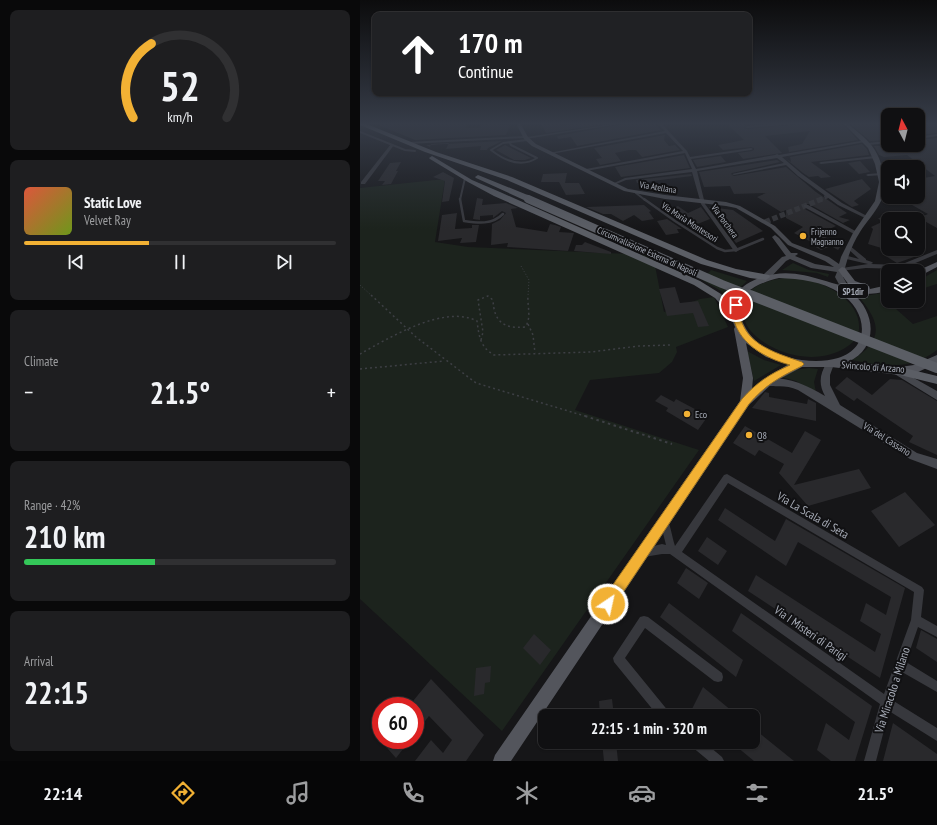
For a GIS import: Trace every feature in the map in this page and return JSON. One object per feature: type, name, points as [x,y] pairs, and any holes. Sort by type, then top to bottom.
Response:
[{"type":"highway","name":"Circumvallazione Esterna di Napoli","points":[[433,159],[529,196],[734,282],[937,360]]},
{"type":"highway","points":[[433,159],[465,178],[497,194],[697,283],[718,296],[735,315]]},
{"type":"highway","name":"Circumvallazione Esterna di Napoli","points":[[446,159],[722,284],[937,368]]},
{"type":"highway","points":[[455,159],[502,175],[656,242],[728,270],[743,275],[766,278]]},
{"type":"highway","points":[[898,371],[937,380]]},
{"type":"main road","name":"Via Atellana","points":[[562,159],[636,193],[726,204],[738,207],[773,227],[790,244],[827,260],[842,270]]},
{"type":"main road","points":[[876,159],[881,174]]},
{"type":"main road","points":[[847,292],[839,277],[842,270],[844,257],[856,233],[879,198],[881,187]]},
{"type":"main road","name":"Via Atellana","points":[[765,222],[789,256],[798,253],[812,253],[844,257]]},
{"type":"main road","points":[[766,278],[789,256],[820,268],[842,270],[849,280],[856,285],[865,288],[881,285]]},
{"type":"main road","points":[[925,270],[937,264]]},
{"type":"main road","name":"SP1dir","points":[[847,292],[858,305],[866,318],[868,328],[866,338],[862,347],[854,354],[844,360],[830,364],[799,364],[782,360],[766,352],[744,335],[735,315],[739,296],[746,288],[755,282],[766,278],[792,275],[819,280],[847,292],[870,293],[881,290]]},
{"type":"main road","points":[[739,325],[748,378],[745,402]]},
{"type":"main road","name":"Svincolo di Arzano","points":[[830,364],[898,371],[916,369],[937,360]]},
{"type":"main road","points":[[501,761],[745,402],[766,382],[784,370],[799,364]]},
{"type":"main road","name":"Via del Cassano","points":[[830,364],[826,371],[824,385],[826,393],[838,410]]},
{"type":"main road","points":[[898,371],[937,396]]},
{"type":"main road","name":"Via del Cassano","points":[[766,382],[780,381],[793,383],[914,456],[937,464]]},
{"type":"street","points":[[363,183],[382,159]]},
{"type":"street","points":[[586,170],[650,159]]},
{"type":"street","name":"Via Porchera","points":[[689,159],[703,201],[702,204],[736,250]]},
{"type":"street","points":[[614,184],[625,179],[694,170],[758,159]]},
{"type":"street","points":[[781,159],[840,204],[867,217]]},
{"type":"street","points":[[822,163],[862,159]]},
{"type":"street","points":[[734,174],[787,164]]},
{"type":"street","points":[[868,175],[881,174]]},
{"type":"street","points":[[806,206],[856,233]]},
{"type":"street","points":[[849,247],[862,259],[871,264]]},
{"type":"street","points":[[910,264],[937,252]]},
{"type":"street","points":[[844,257],[881,267]]},
{"type":"street","points":[[842,270],[859,266],[881,267]]},
{"type":"street","name":"Via La Scala di Seta","points":[[674,552],[727,478],[919,590],[916,620]]},
{"type":"street","points":[[664,521],[667,536],[674,552]]},
{"type":"street","points":[[643,552],[662,549],[674,552]]},
{"type":"street","name":"Via I Misteri di Parigi","points":[[674,552],[886,702],[937,735]]},
{"type":"street","points":[[916,620],[937,632]]},
{"type":"street","name":"Via Miracolo a Milano","points":[[870,761],[886,702],[916,620]]},
{"type":"street","points":[[659,709],[618,658],[644,621],[718,677]]},
{"type":"street","points":[[900,664],[937,687]]},
{"type":"street","points":[[703,749],[718,761]]},
{"type":"lane","points":[[504,159],[518,164],[529,162],[536,159]]},
{"type":"lane","points":[[465,178],[460,189],[459,207],[464,221],[476,223],[491,222],[501,217],[503,214]]},
{"type":"lane","name":"Via Maria Montessori","points":[[636,193],[675,221],[717,248],[725,251],[736,250],[763,239]]},
{"type":"path","points":[[481,342],[483,332],[478,300],[483,297],[488,296],[493,300],[493,311],[497,318],[500,322],[509,327],[516,329],[525,327],[528,322],[528,280],[521,266]]},
{"type":"path","points":[[360,285],[407,329],[476,384],[563,409],[672,444]]},
{"type":"path","points":[[360,354],[407,329],[429,320],[452,318],[470,318],[477,321],[481,342],[486,351],[494,355],[591,352],[639,346],[671,345]]},
{"type":"path","points":[[528,322],[533,335],[535,353]]},
{"type":"path","points":[[360,369],[445,360]]},
{"type":"shaded area","points":[[445,179],[435,242],[468,247],[653,255],[664,312],[700,299],[714,297],[728,327],[676,347],[677,352],[672,362],[659,373],[590,380],[575,410],[699,450],[502,731],[360,599],[360,188]]},
{"type":"shaded area","points":[[793,263],[809,270],[829,274],[828,277],[817,273],[782,270]]},
{"type":"shaded area","points":[[711,270],[747,281],[728,299],[721,291],[702,280]]},
{"type":"shaded area","points":[[937,270],[937,284],[925,288],[925,277]]},
{"type":"shaded area","points":[[796,278],[812,281],[832,289],[841,295],[854,310],[858,319],[859,332],[854,341],[840,351],[812,357],[794,355],[776,349],[756,336],[748,328],[744,318],[744,300],[753,289],[760,285],[776,279]]},
{"type":"shaded area","points":[[881,293],[881,308],[895,308],[913,324],[937,316],[937,350],[917,361],[907,364],[886,365],[852,360],[870,345],[876,331],[872,315],[859,297]]},
{"type":"shaded area","points":[[747,351],[764,360],[781,365],[754,381]]},
{"type":"shaded area","points":[[809,368],[818,369],[814,382],[816,393],[796,381],[781,377],[794,370]]},
{"type":"building","points":[[511,159],[529,159],[525,160]]},
{"type":"building","points":[[596,159],[619,159],[621,161],[600,165]]},
{"type":"building","points":[[664,159],[686,159],[690,168],[621,177],[615,167]]},
{"type":"building","points":[[723,159],[726,162],[697,167],[693,160]]},
{"type":"building","points":[[786,159],[791,162],[790,159],[840,159],[811,162],[831,177],[821,178],[818,176],[809,177]]},
{"type":"building","points":[[912,159],[937,159],[937,228],[925,221],[925,215],[928,214],[910,204],[925,204],[925,178],[935,176],[925,168],[925,160],[914,160]]},
{"type":"building","points":[[777,160],[780,162],[731,174],[734,176],[786,167],[816,192],[847,213],[839,217],[850,220],[843,223],[809,204],[802,205],[803,208],[836,226],[819,234],[837,243],[846,240],[838,250],[831,246],[821,250],[812,245],[815,244],[794,233],[803,227],[786,218],[786,210],[781,212],[757,197],[766,193],[734,194],[730,186],[704,187],[699,172]]},
{"type":"building","points":[[860,161],[870,172],[859,174],[848,163]]},
{"type":"building","points":[[401,162],[391,184],[382,185],[385,181],[378,181],[390,163]]},
{"type":"building","points":[[443,172],[454,178],[449,201],[442,202],[445,181],[433,177]]},
{"type":"building","points":[[567,173],[565,183],[579,183],[585,194],[566,195],[559,182],[541,182],[543,174]]},
{"type":"building","points":[[691,174],[692,176],[637,183],[636,180]]},
{"type":"building","points":[[862,179],[871,189],[854,201],[859,205],[852,207],[825,189]]},
{"type":"building","points":[[477,198],[483,199],[482,205],[506,203],[518,208],[511,209],[516,227],[547,232],[550,224],[561,227],[559,232],[574,233],[568,251],[507,247],[508,243],[491,245],[492,224],[500,220],[506,213],[502,211],[493,218],[493,215],[480,216],[480,220],[473,219]]},
{"type":"building","points":[[644,205],[651,211],[649,212],[654,219],[642,221],[634,215],[623,221],[611,214],[603,214],[586,207]]},
{"type":"building","points":[[678,206],[688,213],[701,207],[710,219],[690,227],[675,218],[678,217],[669,210]]},
{"type":"building","points":[[709,207],[733,210],[763,231],[736,243]]},
{"type":"building","points":[[457,213],[455,229],[472,228],[472,225],[479,225],[476,242],[460,243],[462,238],[438,241],[442,215]]},
{"type":"building","points":[[667,219],[682,229],[677,229],[679,233],[666,235],[657,221]]},
{"type":"building","points":[[881,222],[881,248],[868,244],[873,229],[871,227]]},
{"type":"building","points":[[585,242],[611,252],[611,254],[574,251],[576,245],[582,245]]},
{"type":"building","points":[[886,256],[914,257],[897,263]]},
{"type":"building","points":[[675,287],[680,303],[698,301],[709,326],[698,327],[693,313],[667,316],[659,289]]},
{"type":"building","points":[[847,377],[872,395],[890,379],[902,380],[937,401],[937,455],[909,442],[913,436],[857,398],[854,401],[835,388]]},
{"type":"building","points":[[765,392],[769,393],[769,397],[807,404],[808,399],[816,403],[816,421],[752,408]]},
{"type":"building","points":[[661,395],[674,402],[676,399],[708,416],[698,430],[666,411],[668,408],[655,401]]},
{"type":"building","points":[[745,426],[792,453],[805,431],[821,440],[794,485],[859,469],[871,488],[808,506],[779,473],[784,464],[759,450],[755,456],[733,443]]},
{"type":"building","points":[[905,492],[935,525],[899,547],[871,511]]},
{"type":"building","points":[[725,508],[775,541],[786,519],[905,588],[880,678],[748,591],[756,575],[875,652],[881,634],[860,621],[866,603],[886,615],[891,597],[798,542],[786,566],[718,520]]},
{"type":"building","points":[[707,537],[727,551],[718,565],[698,551]]},
{"type":"building","points":[[686,568],[708,583],[699,599],[677,583]]},
{"type":"building","points":[[669,603],[743,660],[736,677],[660,617]]},
{"type":"building","points":[[741,613],[872,706],[855,761],[831,761],[817,750],[826,723],[849,740],[855,722],[732,631]]},
{"type":"building","points":[[921,630],[937,639],[937,662],[916,648]]},
{"type":"building","points":[[534,634],[551,650],[540,665],[523,648]]},
{"type":"building","points":[[491,666],[490,682],[485,683],[484,694],[474,696],[476,668]]},
{"type":"building","points":[[431,679],[484,735],[466,761],[415,761],[431,740],[443,753],[452,740],[429,716],[424,722],[424,697],[416,697]]},
{"type":"building","points":[[703,687],[730,709],[692,709]]},
{"type":"building","points":[[612,699],[613,709],[600,709],[599,701]]},
{"type":"building","points":[[893,723],[937,754],[937,761],[883,761]]},
{"type":"building","points":[[760,734],[794,761],[754,761],[739,749],[760,749]]},
{"type":"building","points":[[388,749],[403,749],[396,758]]},
{"type":"building","points":[[603,749],[617,749],[618,761],[604,761]]},
{"type":"tunnel","points":[[819,200],[828,196]]},
{"type":"tunnel","points":[[765,222],[822,199]]},
{"type":"place","name":"Frijenno Magnanno","points":[[803,236]]},
{"type":"place","name":"Eco","points":[[687,414]]},
{"type":"place","name":"Q8","points":[[749,435]]},
{"type":"route","points":[[608,604],[745,402],[755,390],[770,378],[799,364],[782,360],[766,352],[744,335],[735,315],[736,305]]}]
